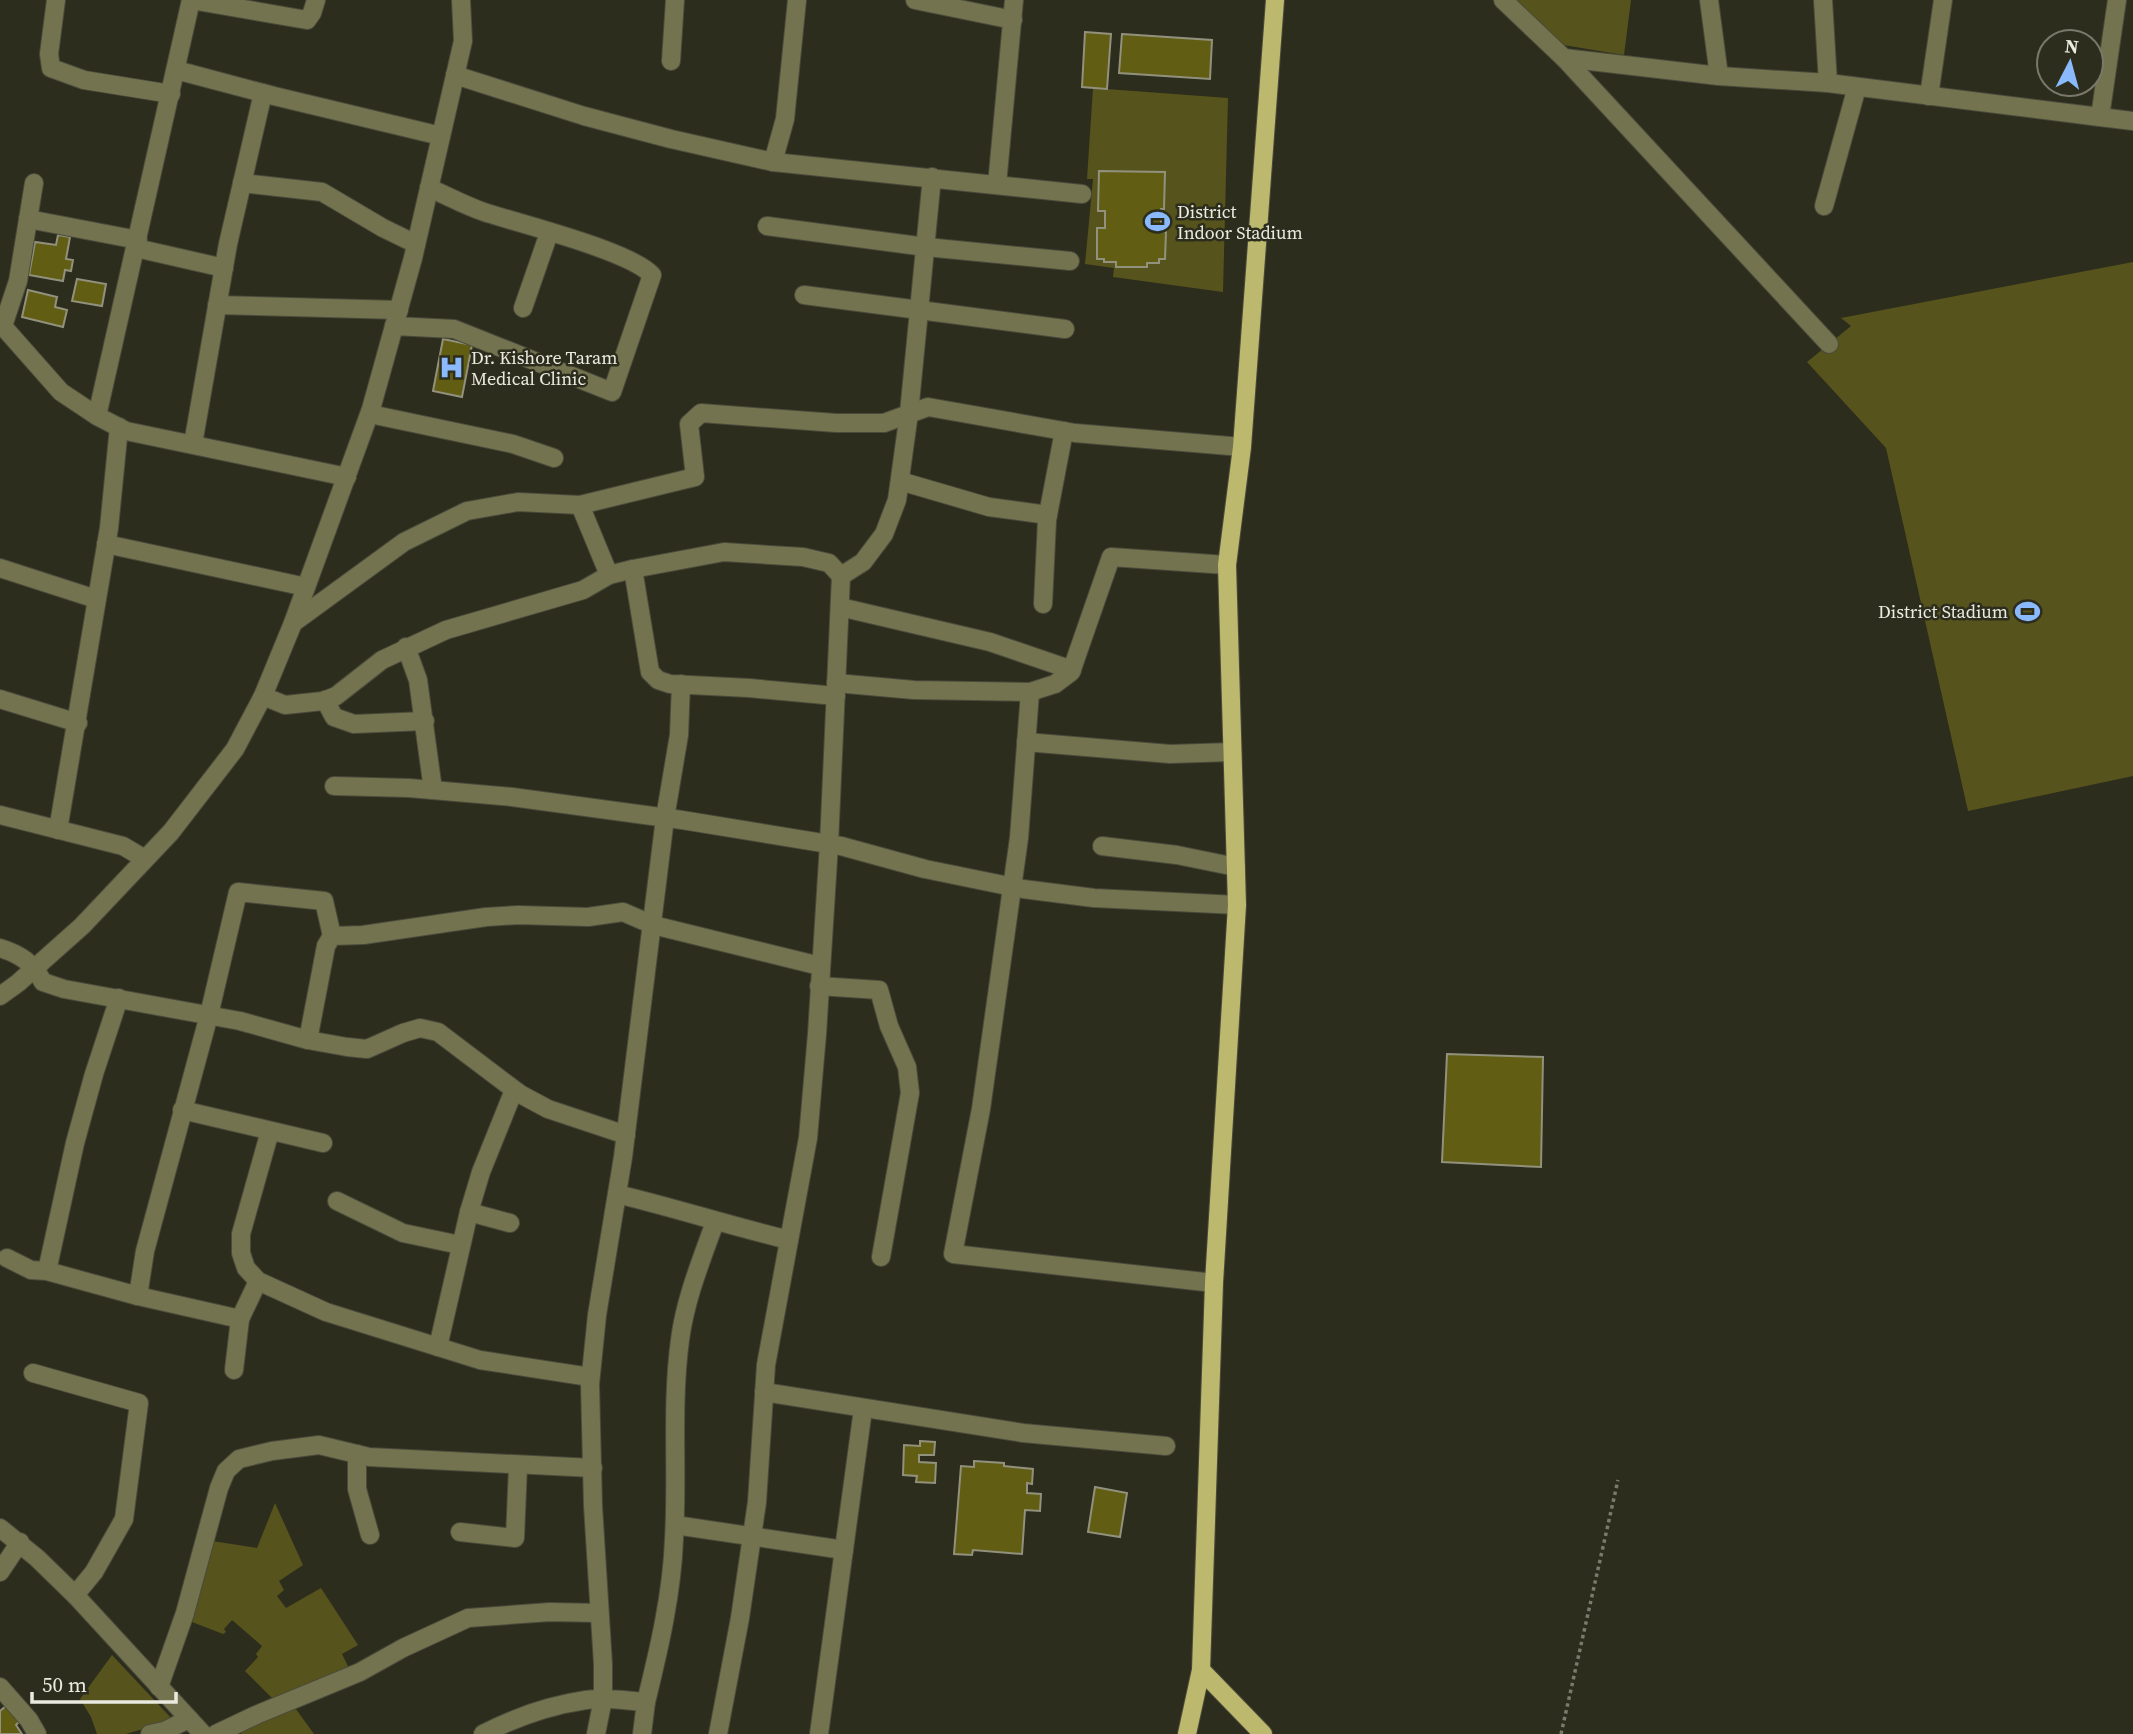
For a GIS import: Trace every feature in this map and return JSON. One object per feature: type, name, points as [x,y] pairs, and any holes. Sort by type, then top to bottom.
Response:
[{"type":"main road","points":[[1187,1734],[1201,1670],[1214,1283],[1237,905],[1227,565],[1242,447],[1275,0]]},
{"type":"main road","points":[[1201,1670],[1264,1734]]},
{"type":"street","points":[[56,0],[49,54],[51,68],[84,80],[171,94]]},
{"type":"street","points":[[97,416],[191,0],[307,20],[316,0]]},
{"type":"street","points":[[0,996],[82,926],[171,832],[235,749],[263,696],[293,623],[370,414],[416,244],[463,41],[461,0]]},
{"type":"street","points":[[671,61],[675,0]]},
{"type":"street","points":[[773,162],[785,119],[797,0]]},
{"type":"street","points":[[915,0],[1013,20]]},
{"type":"street","points":[[997,185],[1014,0]]},
{"type":"street","points":[[1503,0],[1564,58],[1829,344]]},
{"type":"street","points":[[1709,0],[1719,76]]},
{"type":"street","points":[[1823,0],[1828,83]]},
{"type":"street","points":[[1929,96],[1943,0]]},
{"type":"street","points":[[2100,117],[2117,0]]},
{"type":"street","points":[[1564,58],[1719,76],[1828,83],[2133,121]]},
{"type":"street","points":[[176,70],[441,136]]},
{"type":"street","points":[[455,75],[584,116],[773,162],[1082,194]]},
{"type":"street","points":[[1824,206],[1857,87]]},
{"type":"street","points":[[192,444],[224,268],[263,93]]},
{"type":"street","points":[[841,576],[863,562],[884,534],[897,500],[909,413],[932,177]]},
{"type":"street","points":[[34,183],[18,281],[1,325],[61,392],[126,431],[346,477]]},
{"type":"street","points":[[242,183],[322,192],[416,244]]},
{"type":"street","points":[[218,305],[396,318],[454,329],[612,391],[652,275],[643,266],[480,211],[429,188]]},
{"type":"street","points":[[28,219],[137,244],[224,268]]},
{"type":"street","points":[[767,226],[926,247],[1070,261]]},
{"type":"street","points":[[523,308],[549,233]]},
{"type":"street","points":[[804,295],[1065,329]]},
{"type":"street","points":[[293,623],[404,542],[467,511],[518,502],[580,505],[695,477],[689,424],[701,413],[884,423],[928,407],[1064,431],[1242,447]]},
{"type":"street","points":[[370,414],[513,444],[554,458]]},
{"type":"street","points":[[58,830],[106,544],[119,427]]},
{"type":"street","points":[[1043,604],[1048,515],[1064,431]]},
{"type":"street","points":[[900,481],[989,507],[1048,515]]},
{"type":"street","points":[[580,505],[609,575]]},
{"type":"street","points":[[106,544],[306,587]]},
{"type":"street","points":[[263,696],[285,705],[325,700],[337,695],[382,660],[406,647],[446,630],[583,590],[609,575],[633,569],[724,552],[803,557],[829,564],[841,576],[829,844],[808,1138],[766,1365],[757,1502],[740,1618],[718,1734]]},
{"type":"street","points":[[633,569],[650,672],[658,680],[681,684],[836,689],[1030,692],[1055,684],[1072,670],[1111,557],[1227,565]]},
{"type":"street","points":[[0,568],[96,598]]},
{"type":"street","points":[[840,607],[990,642],[1072,670]]},
{"type":"street","points":[[406,647],[418,680],[433,790]]},
{"type":"street","points":[[596,1734],[603,1699],[603,1664],[590,1377],[597,1315],[626,1135],[665,818],[680,735],[681,684]]},
{"type":"street","points":[[1030,692],[1012,887],[981,1109],[953,1254],[1214,1283]]},
{"type":"street","points":[[0,699],[78,723]]},
{"type":"street","points":[[325,700],[334,717],[354,724],[425,721]]},
{"type":"street","points":[[1026,741],[1170,754],[1232,752]]},
{"type":"street","points":[[334,786],[433,790],[512,797],[829,844],[925,869],[1012,887],[1094,898],[1237,905]]},
{"type":"street","points":[[0,815],[123,846],[145,859]]},
{"type":"street","points":[[1102,846],[1177,855],[1236,867]]},
{"type":"street","points":[[138,1296],[145,1251],[209,1015],[239,892],[324,901],[332,936],[326,946],[308,1040]]},
{"type":"street","points":[[332,936],[363,935],[444,922],[518,915],[589,917],[623,912],[653,925],[820,966]]},
{"type":"street","points":[[0,948],[14,952],[35,968],[43,982],[64,989],[209,1015],[308,1040],[367,1049],[420,1028],[438,1032],[514,1090],[548,1109],[626,1135]]},
{"type":"street","points":[[819,986],[879,990],[889,1026],[907,1067],[910,1093],[881,1257]]},
{"type":"street","points":[[47,1271],[75,1143],[119,998]]},
{"type":"street","points":[[438,1347],[469,1212],[481,1172],[514,1090]]},
{"type":"street","points":[[182,1110],[323,1143]]},
{"type":"street","points":[[270,1131],[241,1234],[241,1253],[246,1269],[258,1280],[326,1312],[480,1360],[590,1377]]},
{"type":"street","points":[[617,1194],[789,1240]]},
{"type":"street","points":[[337,1201],[403,1233],[460,1245]]},
{"type":"street","points":[[469,1212],[510,1223]]},
{"type":"street","points":[[642,1734],[670,1587],[675,1525],[676,1376],[680,1339],[685,1309],[715,1222]]},
{"type":"street","points":[[7,1258],[32,1270],[47,1271],[240,1320]]},
{"type":"street","points":[[234,1370],[240,1320],[258,1280]]},
{"type":"street","points":[[33,1373],[139,1403],[124,1519],[94,1572],[75,1595]]},
{"type":"street","points":[[764,1392],[1023,1433],[1166,1446]]},
{"type":"street","points":[[819,1734],[863,1409]]},
{"type":"street","points":[[159,1686],[185,1613],[219,1488],[226,1471],[239,1460],[272,1451],[319,1445],[369,1457],[593,1468]]},
{"type":"street","points":[[357,1454],[357,1489],[370,1535]]},
{"type":"street","points":[[460,1532],[515,1538],[517,1466]]},
{"type":"street","points":[[675,1525],[844,1550]]},
{"type":"street","points":[[0,1528],[20,1542],[75,1595],[203,1734]]},
{"type":"street","points":[[0,1572],[20,1542]]},
{"type":"street","points":[[216,1734],[360,1672],[403,1648],[468,1618],[550,1612],[600,1613]]},
{"type":"street","points":[[0,1687],[29,1720],[37,1734]]},
{"type":"street","points":[[483,1734],[502,1724],[586,1700],[646,1702]]},
{"type":"street","points":[[150,1734],[164,1731],[189,1719]]},
{"type":"path","points":[[1561,1734],[1618,1480]]},
{"type":"shaded area","points":[[1511,0],[1631,0],[1624,55],[1551,43]]},
{"type":"shaded area","name":"District Indoor Stadium","points":[[1093,88],[1228,98],[1223,292],[1113,277],[1114,268],[1085,264],[1093,179],[1087,179]]},
{"type":"shaded area","name":"District Stadium","points":[[2133,262],[2133,776],[1968,811],[1886,448],[1807,362],[1851,326],[1841,318]]},
{"type":"shaded area","points":[[275,1503],[303,1565],[279,1581],[284,1590],[277,1596],[286,1608],[321,1588],[358,1645],[342,1654],[349,1668],[274,1700],[245,1671],[258,1657],[256,1654],[262,1646],[232,1620],[223,1634],[192,1622],[212,1541],[257,1548]]},
{"type":"shaded area","points":[[112,1655],[173,1720],[126,1734],[97,1734],[80,1699]]},
{"type":"shaded area","points":[[293,1705],[314,1734],[239,1732]]},
{"type":"building","points":[[1085,32],[1111,34],[1107,89],[1082,87]]},
{"type":"building","points":[[1122,34],[1212,40],[1210,79],[1119,73]]},
{"type":"building","points":[[1099,171],[1165,172],[1161,232],[1166,231],[1165,259],[1159,259],[1159,263],[1147,263],[1147,267],[1116,267],[1116,262],[1097,259],[1097,228],[1105,228],[1105,211],[1098,211]]},
{"type":"building","points":[[58,235],[70,237],[66,259],[73,260],[71,271],[65,270],[63,281],[29,275],[35,242],[56,245]]},
{"type":"building","points":[[77,279],[106,284],[102,306],[72,301]]},
{"type":"building","points":[[28,290],[57,297],[55,307],[67,310],[63,327],[22,317]]},
{"type":"building","points":[[443,339],[472,345],[462,397],[433,391]]},
{"type":"building","points":[[1447,1054],[1543,1057],[1541,1167],[1442,1162]]},
{"type":"building","points":[[920,1441],[935,1442],[934,1455],[919,1455],[919,1462],[936,1463],[935,1483],[916,1482],[917,1476],[903,1475],[904,1445],[920,1446]]},
{"type":"building","points":[[974,1461],[1033,1469],[1032,1484],[1027,1483],[1027,1493],[1041,1494],[1040,1511],[1025,1510],[1022,1554],[973,1550],[972,1555],[954,1554],[961,1466],[974,1467]]},
{"type":"building","points":[[1095,1487],[1127,1493],[1120,1537],[1088,1532]]},
{"type":"building","points":[[7,1705],[19,1722],[16,1725],[22,1734],[0,1734],[0,1711]]},
{"type":"place","name":"District Indoor Stadium","points":[[1157,222]]},
{"type":"place","name":"Dr. Kishore Taram Medical Clinic","points":[[451,368]]},
{"type":"place","name":"District Stadium","points":[[2028,612]]}]
